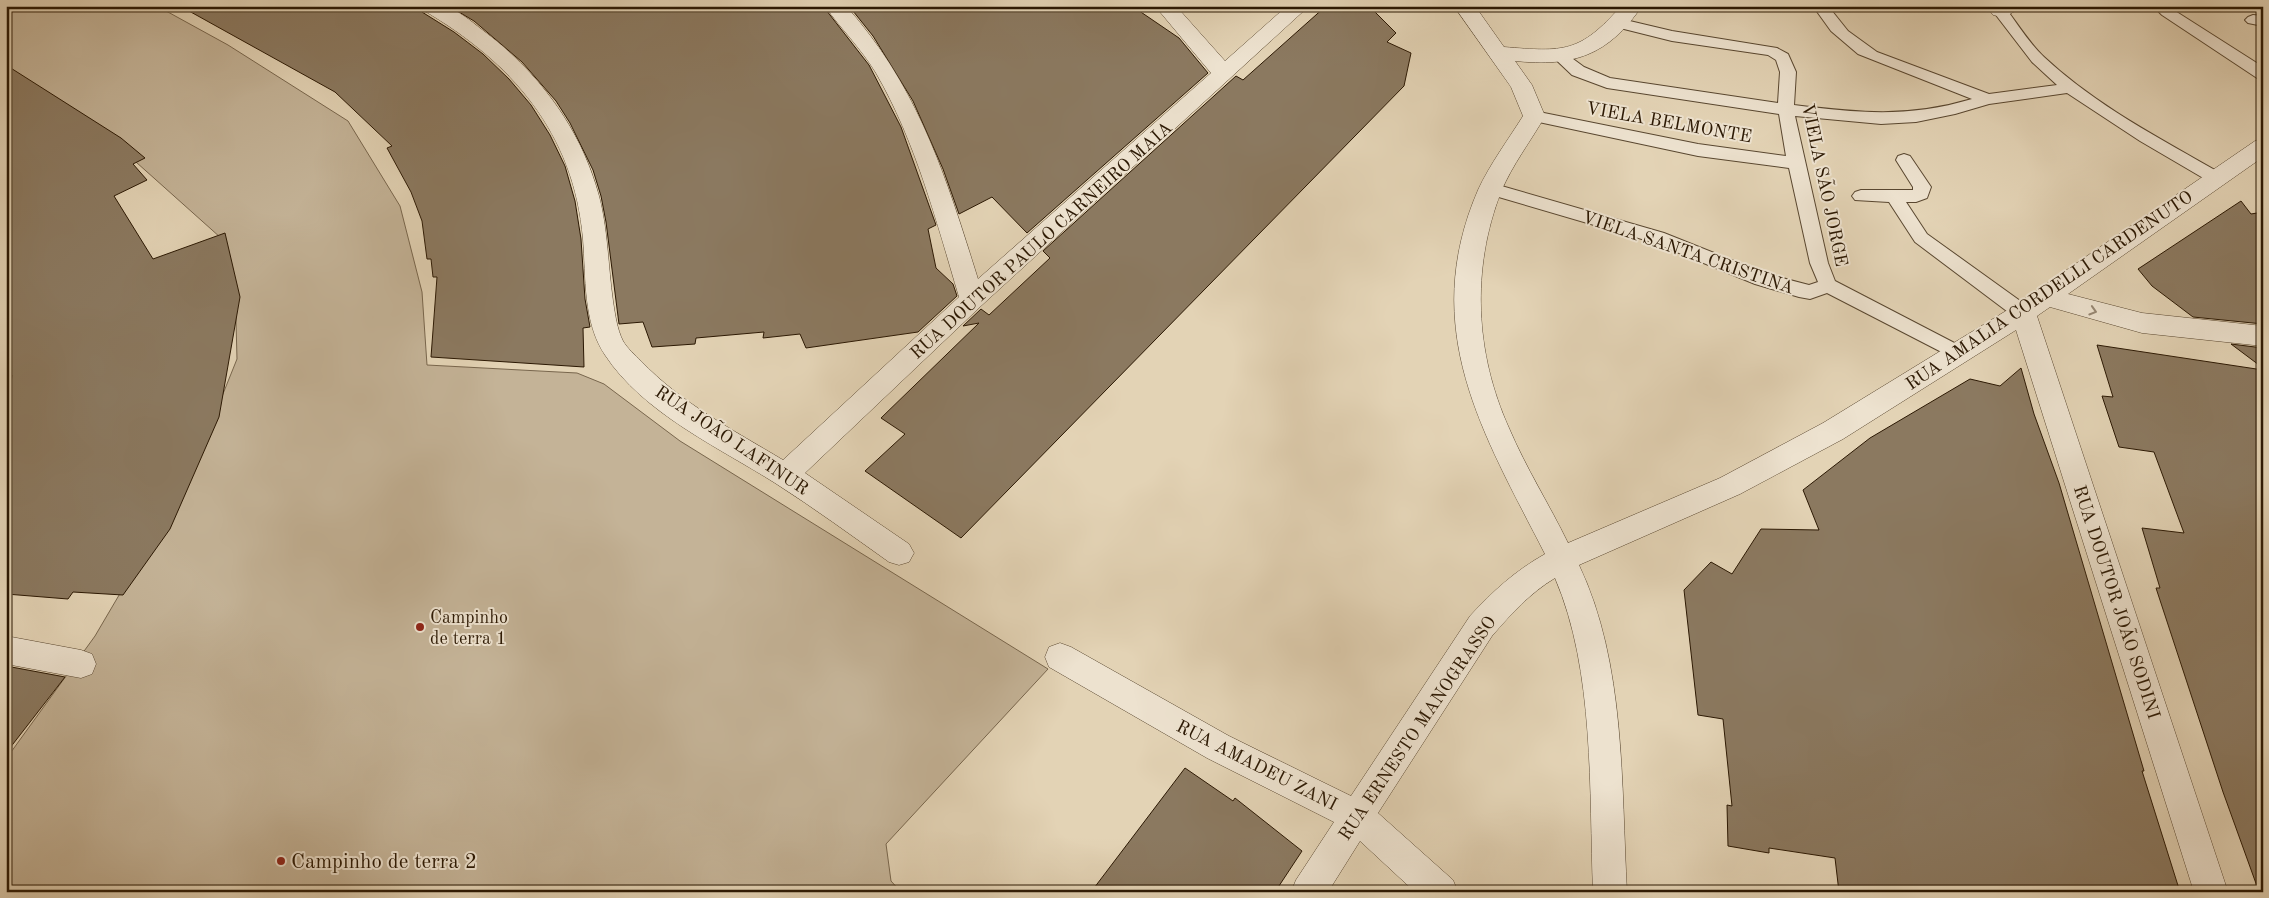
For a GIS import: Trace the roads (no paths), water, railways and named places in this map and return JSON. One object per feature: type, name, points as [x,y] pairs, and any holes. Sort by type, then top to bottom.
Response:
[{"type":"street","name":"RUA JOÃO LAFINUR","points":[[430,6],[483,38],[517,70],[546,103],[574,153],[591,204],[604,324],[612,345],[634,372],[662,396],[734,445],[785,475],[899,553]]},
{"type":"street","points":[[834,6],[846,17],[886,70],[914,122],[972,299]]},
{"type":"street","points":[[1165,6],[1224,74]]},
{"type":"street","name":"RUA DOUTOR PAULO CARNEIRO MAIA","points":[[785,475],[972,299],[1299,6]]},
{"type":"street","points":[[1464,6],[1500,54],[1528,98],[1534,116],[1491,189],[1480,218],[1467,276],[1470,352],[1484,402],[1501,442],[1562,559],[1582,607],[1594,660],[1601,721],[1610,892]]},
{"type":"street","points":[[1500,54],[1560,56],[1586,49],[1602,38],[1632,6]]},
{"type":"street","name":"RUA AMALIA CORDELLI CARDENUTO","points":[[1562,559],[1730,486],[1833,431],[2035,305],[2263,146]]},
{"type":"street","points":[[2035,305],[2103,314],[2142,323],[2263,336]]},
{"type":"street","name":"RUA DOUTOR JOÃO SODINI","points":[[2035,305],[2211,892]]},
{"type":"street","name":"RUA ERNESTO MANOGRASSO","points":[[1308,892],[1481,626],[1504,600],[1532,576],[1562,559]]},
{"type":"street","points":[[6,650],[81,664]]},
{"type":"street","name":"RUA AMADEU ZANI","points":[[1060,658],[1218,747],[1357,816],[1441,892]]},
{"type":"lane","points":[[1820,6],[1840,34],[1854,45],[1872,55],[1988,99]]},
{"type":"lane","points":[[2002,8],[2037,58],[2070,88],[2146,137],[2216,178]]},
{"type":"lane","points":[[2167,12],[2263,74]]},
{"type":"lane","name":"VIELA SÃO JORGE","points":[[1616,24],[1672,36],[1777,53],[1786,61],[1788,72],[1786,110],[1796,163],[1820,263],[1828,285],[1959,354]]},
{"type":"lane","points":[[1560,56],[1578,71],[1607,83],[1786,110],[1880,119],[1916,117],[1955,109],[1988,99],[2070,88]]},
{"type":"lane","name":"VIELA BELMONTE","points":[[1534,116],[1698,150],[1796,163]]},
{"type":"lane","points":[[1861,196],[1916,196],[1923,191],[1904,160]]},
{"type":"lane","name":"VIELA SANTA CRISTINA","points":[[1491,189],[1658,237],[1761,279],[1799,290],[1810,292],[1828,285]]},
{"type":"lane","points":[[1894,195],[1920,238],[2035,305]]},
{"type":"place","name":"Campinho de terra 1","points":[[420,627]]},
{"type":"place","name":"Campinho de terra 2","points":[[281,861]]}]
